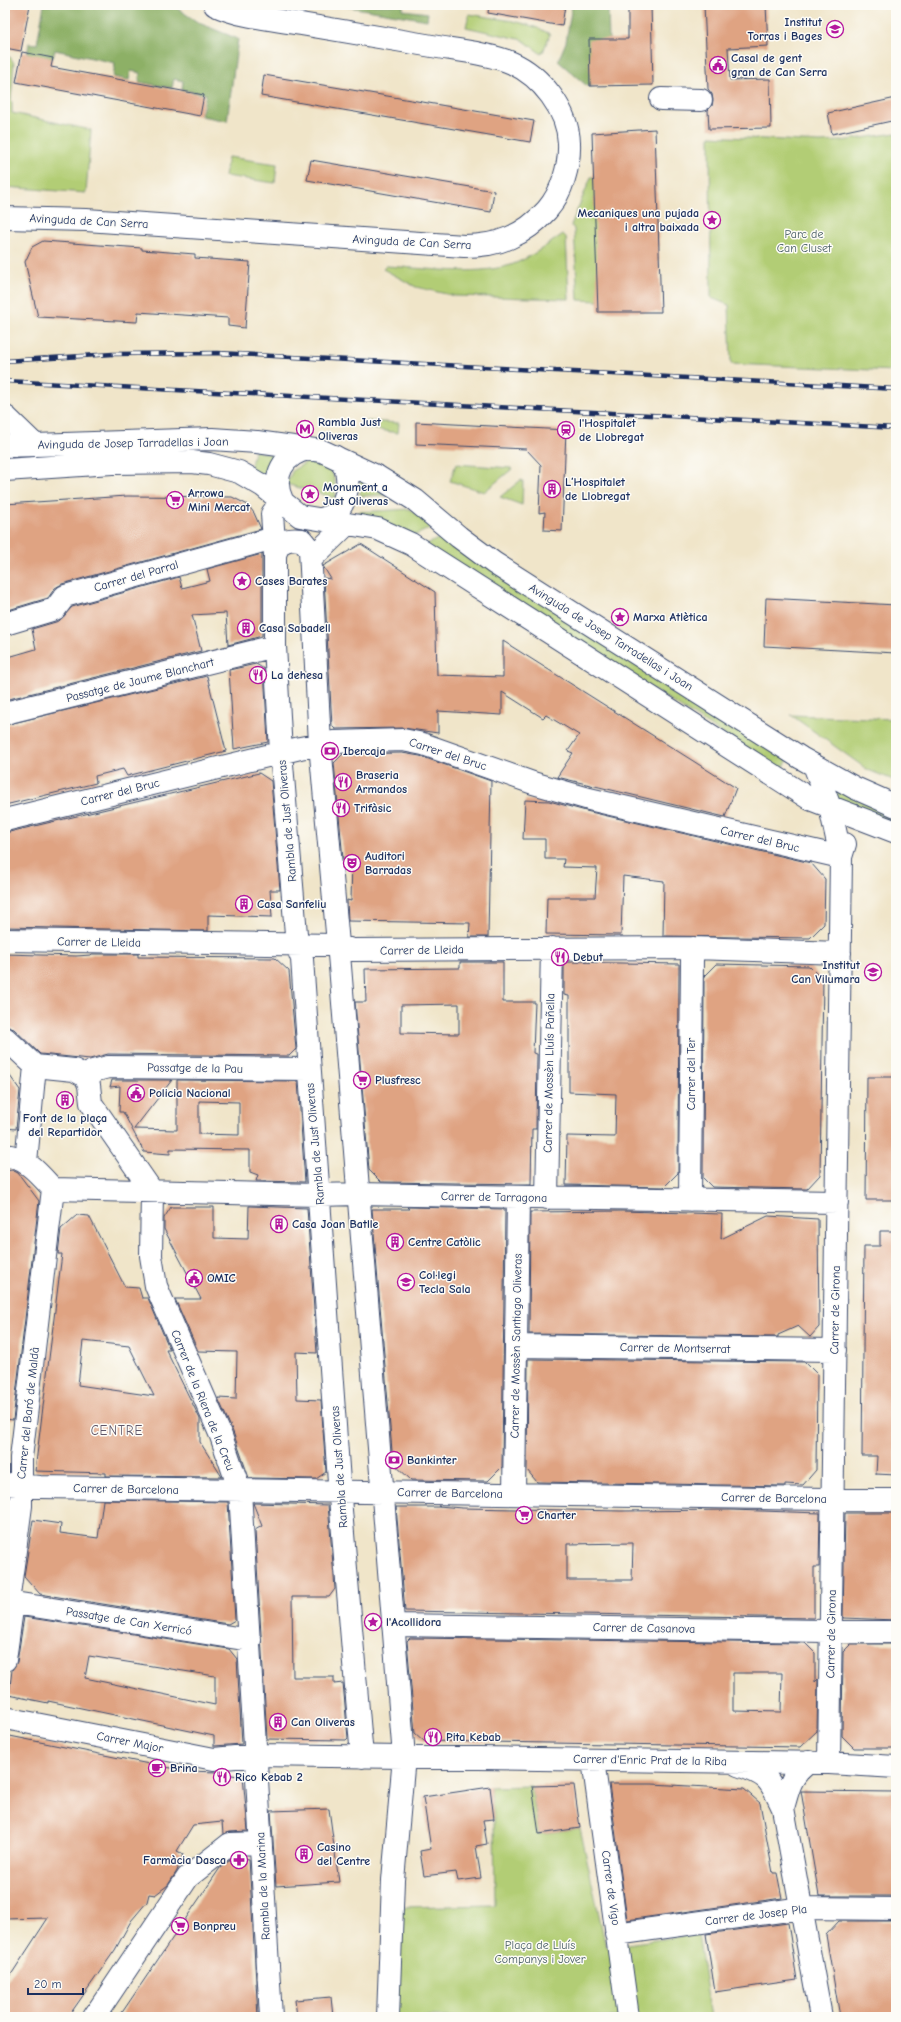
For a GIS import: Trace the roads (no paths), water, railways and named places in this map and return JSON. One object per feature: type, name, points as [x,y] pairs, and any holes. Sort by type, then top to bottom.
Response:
[{"type":"street","name":"Avinguda de Can Serra","points":[[5,218],[86,220],[470,246],[491,244],[513,237],[525,231],[550,206],[564,176],[569,154],[569,135],[555,101],[533,76],[520,67],[510,62],[465,51],[250,16],[215,5]]},
{"type":"street","points":[[660,99],[702,100]]},
{"type":"street","points":[[5,414],[35,445]]},
{"type":"street","name":"Avinguda de Josep Tarradellas i Joan","points":[[5,446],[212,439],[310,448],[334,456],[378,476],[397,488],[415,500],[458,537],[494,563],[814,765],[896,806]]},
{"type":"street","points":[[282,500],[278,490],[278,478],[282,466],[290,457],[300,450],[310,448]]},
{"type":"street","points":[[322,519],[334,514],[346,496],[348,485],[347,473],[341,461],[334,456]]},
{"type":"street","name":"Avinguda de Josep Tarradellas i Joan","points":[[5,470],[112,463],[192,462],[209,464],[239,472],[263,486],[282,500],[290,510],[300,516],[378,529],[411,544],[810,799],[888,830]]},
{"type":"street","name":"Rambla de Just Oliveras","points":[[282,500],[272,514],[275,646],[281,752],[297,946],[302,959],[340,1492],[362,1757]]},
{"type":"street","points":[[311,559],[347,524]]},
{"type":"street","points":[[272,544],[294,539],[302,540],[310,550],[311,559],[320,744],[338,945],[357,1194],[404,1757],[393,1887],[388,2017]]},
{"type":"street","name":"Carrer del Parral","points":[[5,624],[55,609],[64,596],[272,544]]},
{"type":"street","name":"Passatge de Jaume Blanchart","points":[[5,713],[275,646]]},
{"type":"street","name":"Carrer del Bruc","points":[[5,820],[281,752],[320,744],[403,740],[423,744],[533,784],[589,799],[841,857]]},
{"type":"street","name":"Carrer de Girona","points":[[814,765],[830,807],[841,857],[831,1631],[819,1763]]},
{"type":"street","name":"Carrer de Girona","points":[[841,857],[848,831],[856,827],[888,830]]},
{"type":"street","name":"Carrer de Lleida","points":[[5,940],[297,946],[338,945],[352,950],[693,948],[840,953]]},
{"type":"street","name":"Carrer de Mossèn Lluís Pañella","points":[[547,1198],[552,948]]},
{"type":"street","name":"Carrer del Ter","points":[[690,1200],[693,948]]},
{"type":"street","points":[[5,1038],[35,1066],[74,1070],[85,1076],[88,1081],[91,1103],[152,1191]]},
{"type":"street","points":[[26,1162],[35,1066]]},
{"type":"street","name":"Passatge de la Pau","points":[[88,1081],[93,1072],[108,1067],[309,1069]]},
{"type":"street","points":[[5,1155],[16,1156],[26,1162],[53,1189]]},
{"type":"street","name":"Carrer de Tarragona","points":[[53,1189],[319,1195],[357,1194],[837,1202]]},
{"type":"street","name":"Carrer del Baró de Maldà","points":[[5,1660],[12,1609],[8,1602],[21,1506],[13,1485],[21,1458],[53,1189]]},
{"type":"street","name":"Carrer de la Riera de la Creu","points":[[152,1191],[151,1256],[152,1270],[156,1286],[221,1436],[240,1490],[256,1756]]},
{"type":"street","name":"Carrer de Mossèn Santiago Oliveras","points":[[514,1494],[518,1197]]},
{"type":"street","name":"Carrer de Montserrat","points":[[516,1346],[835,1350]]},
{"type":"street","name":"Carrer de Barcelona","points":[[13,1485],[340,1492],[896,1500]]},
{"type":"street","name":"Passatge de Can Xerricó","points":[[8,1602],[250,1640]]},
{"type":"street","name":"Carrer de Casanova","points":[[393,1625],[896,1632]]},
{"type":"street","name":"Carrer Major","points":[[5,1718],[214,1759],[256,1756]]},
{"type":"street","points":[[256,1756],[404,1757]]},
{"type":"street","name":"Rambla de la Marina","points":[[256,1756],[271,2017]]},
{"type":"street","name":"Carrer d'Enric Prat de la Riba","points":[[404,1757],[727,1761],[819,1763],[896,1767]]},
{"type":"street","name":"Carrer de Vigo","points":[[593,1760],[628,2017]]},
{"type":"street","points":[[727,1761],[752,1770],[770,1781],[784,1808],[821,2017]]},
{"type":"street","points":[[784,1808],[790,1781],[798,1771],[819,1763]]},
{"type":"street","points":[[94,2017],[188,1877],[230,1844],[260,1843]]},
{"type":"street","name":"Carrer de Josep Pla","points":[[616,1934],[802,1908],[896,1909]]},
{"type":"railway","points":[[5,361],[113,354],[218,353],[896,389]]},
{"type":"railway","points":[[5,381],[896,428]]},
{"type":"place","name":"Institut Torras i Bages","points":[[835,29]]},
{"type":"place","name":"Casal de gent gran de Can Serra","points":[[718,65]]},
{"type":"place","name":"Mecaniques una pujada i altra baixada","points":[[712,220]]},
{"type":"place","name":"Rambla Just Oliveras","points":[[305,429]]},
{"type":"place","name":"l'Hospitalet de Llobregat","points":[[566,430]]},
{"type":"place","name":"L’Hospitalet de Llobregat","points":[[552,489]]},
{"type":"place","name":"Monument a Just Oliveras","points":[[310,494]]},
{"type":"place","name":"Arrowa Mini Mercat","points":[[175,500]]},
{"type":"place","name":"Cases Barates","points":[[242,581]]},
{"type":"place","name":"Marxa Atlètica","points":[[620,617]]},
{"type":"place","name":"Casa Sabadell","points":[[246,628]]},
{"type":"place","name":"La dehesa","points":[[258,675]]},
{"type":"place","name":"Ibercaja","points":[[330,751]]},
{"type":"place","name":"Braseria Armandos","points":[[343,782]]},
{"type":"place","name":"Trifàsic","points":[[341,808]]},
{"type":"place","name":"Auditori Barradas","points":[[352,863]]},
{"type":"place","name":"Casa Sanfeliu","points":[[244,904]]},
{"type":"place","name":"Debut","points":[[560,957]]},
{"type":"place","name":"Institut Can Vilumara","points":[[873,972]]},
{"type":"place","name":"Plusfresc","points":[[362,1080]]},
{"type":"place","name":"Policia Nacional","points":[[136,1093]]},
{"type":"place","name":"Font de la plaça del Repartidor","points":[[65,1100]]},
{"type":"place","name":"Casa Joan Batlle","points":[[279,1224]]},
{"type":"place","name":"Centre Catòlic","points":[[395,1242]]},
{"type":"place","name":"OMIC","points":[[194,1278]]},
{"type":"place","name":"Col·legi Tecla Sala","points":[[406,1282]]},
{"type":"place","name":"Bankinter","points":[[394,1460]]},
{"type":"place","name":"Charter","points":[[524,1515]]},
{"type":"place","name":"l'Acollidora","points":[[373,1622]]},
{"type":"place","name":"Can Oliveras","points":[[278,1722]]},
{"type":"place","name":"Pita Kebab","points":[[433,1737]]},
{"type":"place","name":"Brina","points":[[157,1768]]},
{"type":"place","name":"Rico Kebab 2","points":[[222,1777]]},
{"type":"place","name":"Casino del Centre","points":[[304,1854]]},
{"type":"place","name":"Farmàcia Dasca","points":[[239,1860]]},
{"type":"place","name":"Bonpreu","points":[[180,1926]]},
{"type":"district","name":"CENTRE","points":[[117,1430]]},
{"type":"park label","name":"Parc de Can Cluset","points":[[804,241]]},
{"type":"park label","name":"Plaça de Lluís Companys i Jover","points":[[540,1952]]}]
